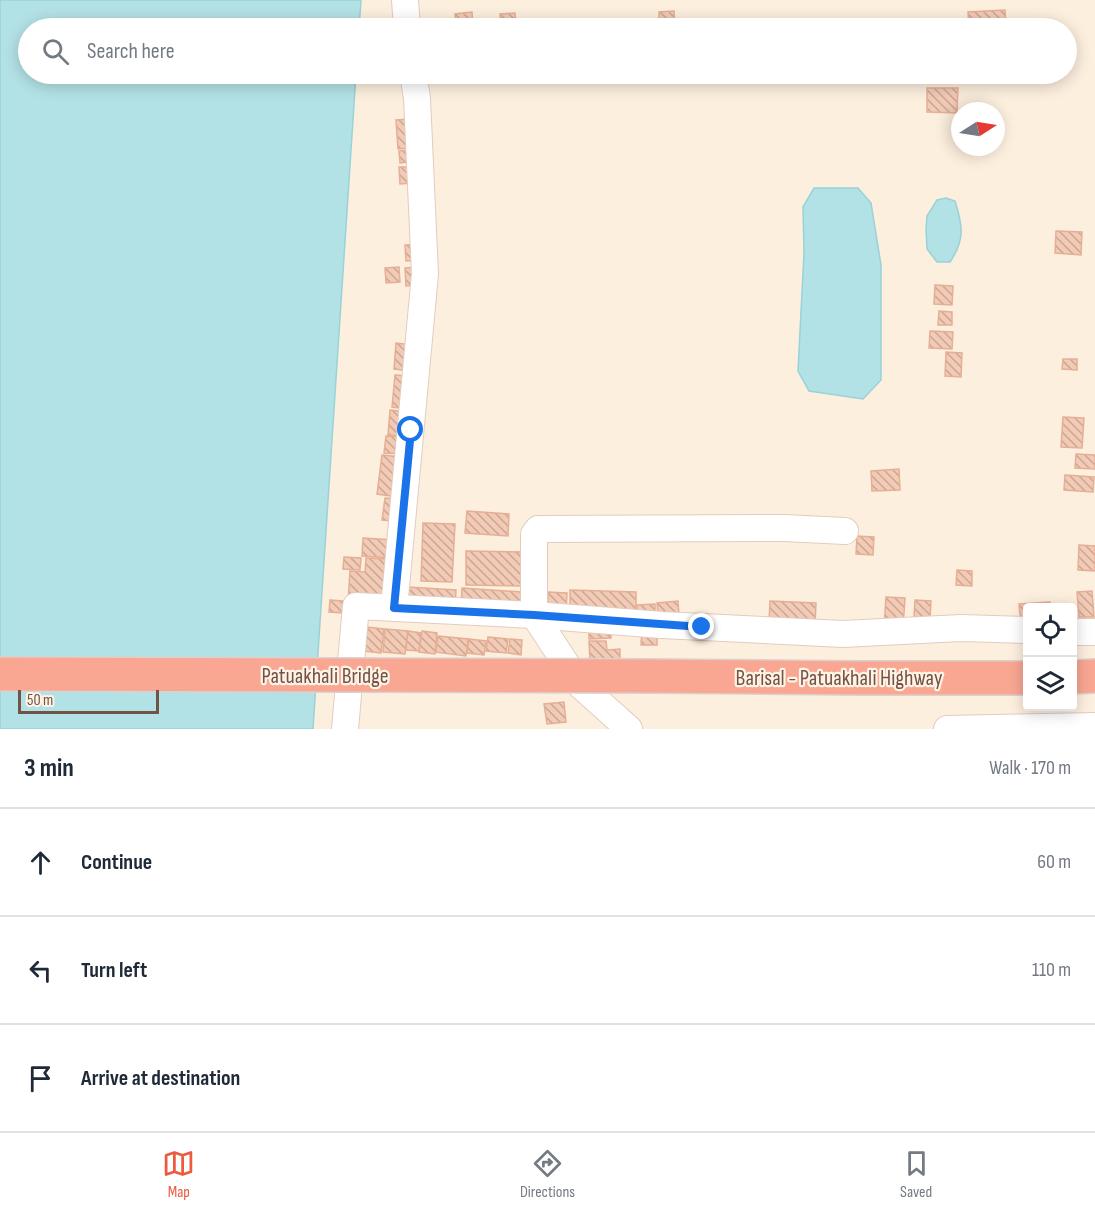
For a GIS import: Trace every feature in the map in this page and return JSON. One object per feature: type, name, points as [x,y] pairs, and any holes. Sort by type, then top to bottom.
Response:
[{"type":"highway","name":"Patuakhali Bridge","points":[[0,674],[650,676]]},
{"type":"highway","name":"Barisal - Patuakhali Highway","points":[[650,676],[1023,678]]},
{"type":"highway","points":[[1077,677],[1095,676]]},
{"type":"street","points":[[405,0],[406,18]]},
{"type":"street","points":[[394,608],[425,274],[415,84]]},
{"type":"street","points":[[629,729],[580,685],[534,615],[534,534],[538,529],[784,528],[845,531]]},
{"type":"street","points":[[345,729],[356,606],[843,634],[962,628],[1023,630]]},
{"type":"street","points":[[1077,632],[1095,632]]},
{"type":"street","points":[[947,729],[1095,726]]},
{"type":"water","points":[[0,0],[361,0],[360,18],[18,18],[18,84],[355,84],[313,729],[0,729]]},
{"type":"water","points":[[814,188],[858,188],[871,203],[881,265],[881,380],[863,399],[809,391],[798,371],[804,253],[803,207]]},
{"type":"water","points":[[946,198],[955,201],[961,233],[958,247],[950,262],[937,262],[927,249],[927,216],[937,200]]},
{"type":"building","points":[[1005,10],[1005,18],[968,18],[968,12]]},
{"type":"building","points":[[674,11],[674,18],[659,18],[659,12]]},
{"type":"building","points":[[472,12],[472,18],[455,18],[455,14]]},
{"type":"building","points":[[515,13],[515,18],[500,18],[500,14]]},
{"type":"building","points":[[927,88],[958,88],[957,102],[951,102],[951,113],[927,112]]},
{"type":"building","points":[[410,119],[411,148],[398,149],[396,120]]},
{"type":"building","points":[[410,150],[410,162],[400,163],[399,151]]},
{"type":"building","points":[[399,167],[412,167],[413,183],[400,184]]},
{"type":"building","points":[[1056,231],[1082,232],[1081,255],[1055,253]]},
{"type":"building","points":[[421,244],[422,260],[406,261],[405,245]]},
{"type":"building","points":[[399,267],[400,282],[386,283],[385,268]]},
{"type":"building","points":[[418,267],[419,285],[406,286],[405,268]]},
{"type":"building","points":[[935,285],[953,286],[952,305],[934,304]]},
{"type":"building","points":[[939,311],[952,312],[952,325],[938,325]]},
{"type":"building","points":[[930,331],[953,332],[952,349],[929,348]]},
{"type":"building","points":[[396,343],[412,345],[410,371],[394,369]]},
{"type":"building","points":[[946,352],[962,353],[961,377],[945,376]]},
{"type":"building","points":[[1063,359],[1077,359],[1077,370],[1062,369]]},
{"type":"building","points":[[395,375],[409,376],[406,409],[392,407]]},
{"type":"building","points":[[390,410],[407,412],[405,436],[388,435]]},
{"type":"building","points":[[1063,417],[1084,418],[1082,448],[1061,447]]},
{"type":"building","points":[[386,436],[404,437],[403,454],[384,453]]},
{"type":"building","points":[[1076,454],[1095,455],[1095,469],[1075,468]]},
{"type":"building","points":[[382,455],[402,457],[397,497],[377,494]]},
{"type":"building","points":[[899,469],[900,490],[872,491],[871,471]]},
{"type":"building","points":[[1065,475],[1094,477],[1093,492],[1064,490]]},
{"type":"building","points":[[385,498],[396,499],[393,521],[382,520]]},
{"type":"building","points":[[467,511],[509,514],[508,536],[465,533]]},
{"type":"building","points":[[423,523],[455,524],[452,582],[421,581]]},
{"type":"building","points":[[857,536],[874,537],[873,555],[856,554]]},
{"type":"building","points":[[363,538],[394,540],[393,558],[362,556]]},
{"type":"building","points":[[1079,545],[1095,546],[1095,571],[1078,570]]},
{"type":"building","points":[[466,551],[523,552],[522,586],[466,585]]},
{"type":"building","points":[[344,557],[361,558],[360,570],[343,569]]},
{"type":"building","points":[[366,558],[389,559],[387,605],[348,603],[350,571],[365,572]]},
{"type":"building","points":[[957,570],[972,571],[972,586],[956,585]]},
{"type":"building","points":[[408,587],[456,590],[455,608],[407,605]]},
{"type":"building","points":[[462,588],[521,592],[520,611],[461,607]]},
{"type":"building","points":[[570,590],[636,592],[636,613],[570,611]]},
{"type":"building","points":[[1092,591],[1094,617],[1079,617],[1077,592]]},
{"type":"building","points":[[548,592],[567,593],[566,613],[547,612]]},
{"type":"building","points":[[886,597],[905,598],[903,628],[884,627]]},
{"type":"building","points":[[330,600],[343,601],[343,613],[329,612]]},
{"type":"building","points":[[915,600],[931,601],[930,619],[914,617]]},
{"type":"building","points":[[678,601],[679,615],[658,616],[657,603]]},
{"type":"building","points":[[770,601],[816,603],[815,625],[769,623]]},
{"type":"building","points":[[655,604],[655,615],[637,616],[637,605]]},
{"type":"building","points":[[1019,604],[1023,604],[1023,623],[1021,623]]},
{"type":"building","points":[[610,622],[611,638],[589,639],[589,623]]},
{"type":"building","points":[[358,626],[384,629],[381,653],[355,650]]},
{"type":"building","points":[[642,627],[657,627],[657,645],[641,645]]},
{"type":"building","points":[[385,629],[408,631],[405,654],[383,652]]},
{"type":"building","points":[[408,631],[421,633],[419,651],[406,650]]},
{"type":"building","points":[[422,631],[437,633],[435,654],[419,652]]},
{"type":"building","points":[[438,636],[468,639],[466,656],[436,652]]},
{"type":"building","points":[[488,637],[508,639],[506,653],[486,651]]},
{"type":"building","points":[[469,639],[486,641],[484,655],[467,653]]},
{"type":"building","points":[[510,639],[522,640],[521,655],[508,653]]},
{"type":"building","points":[[589,641],[606,641],[607,650],[620,649],[620,660],[590,661]]},
{"type":"building","points":[[564,702],[566,722],[547,724],[544,704]]},
{"type":"route","points":[[411,430],[394,608],[702,627]]}]
